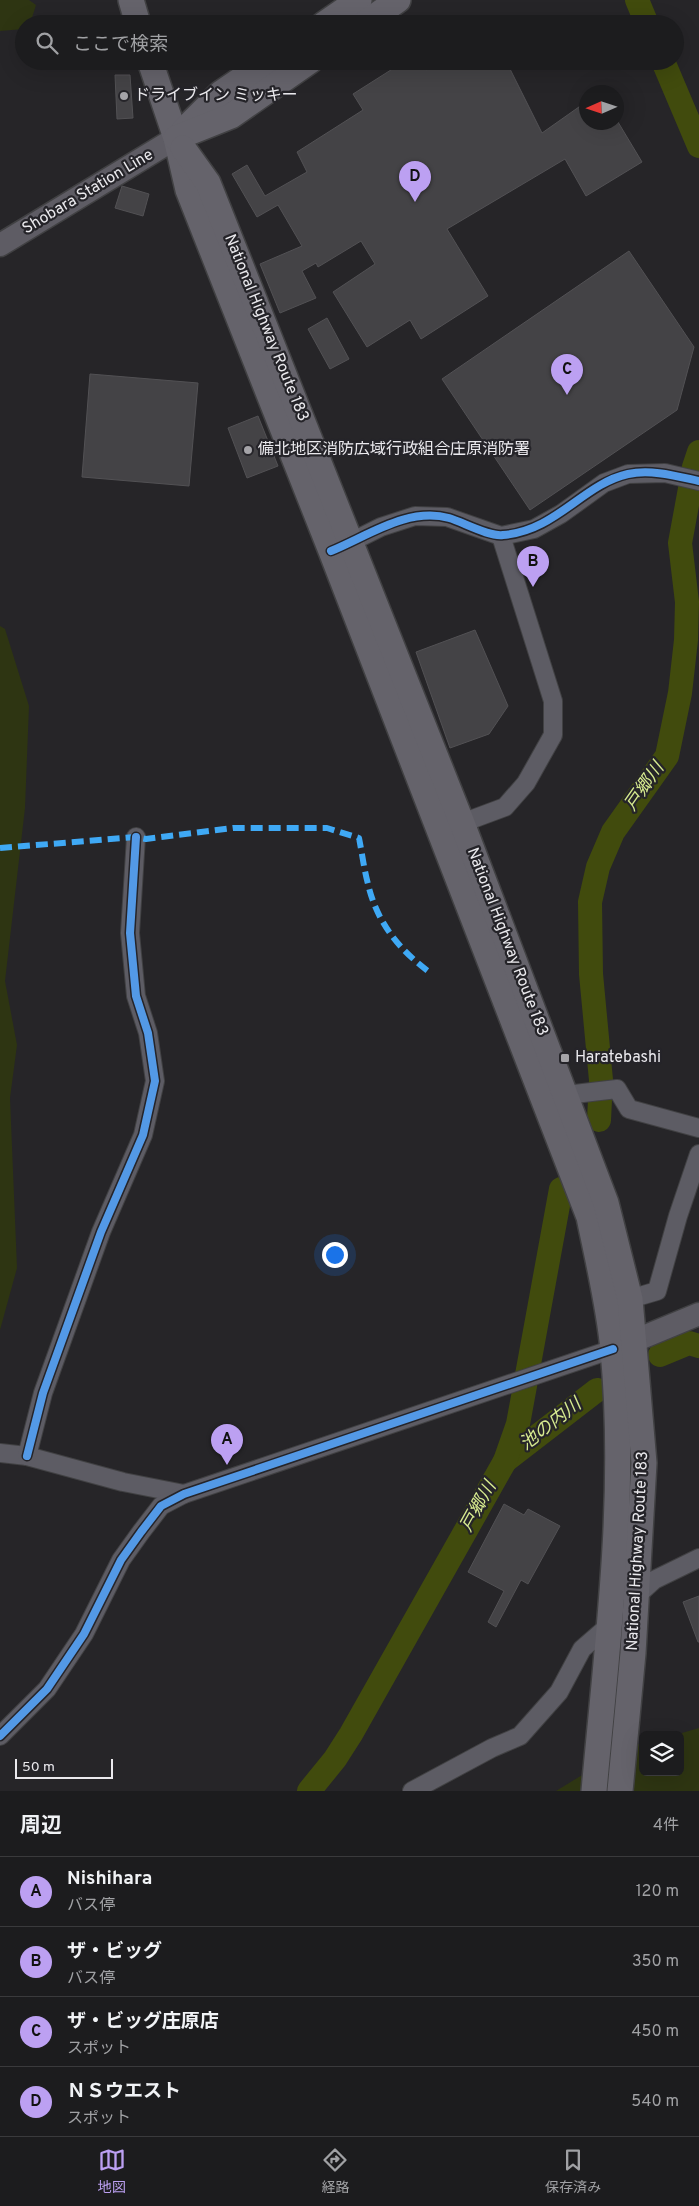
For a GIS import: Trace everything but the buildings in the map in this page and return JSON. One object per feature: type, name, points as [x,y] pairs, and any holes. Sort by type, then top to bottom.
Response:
[{"type":"highway","points":[[131,0],[135,15]]},
{"type":"highway","points":[[337,15],[359,0]]},
{"type":"highway","points":[[377,15],[398,0]]},
{"type":"highway","name":"National Highway Route 183","points":[[153,70],[176,138],[208,183],[589,1217],[601,1273],[624,1345],[644,1463],[637,1595],[620,1791]]},
{"type":"highway","points":[[176,138],[221,93],[255,70]]},
{"type":"highway","points":[[176,138],[232,116],[297,70]]},
{"type":"highway","name":"National Highway Route 183","points":[[341,546],[462,823],[606,1204],[630,1299],[616,1403],[618,1511],[594,1791]]},
{"type":"main road","name":"Shobara Station Line","points":[[0,246],[176,138]]},
{"type":"main road","points":[[624,1345],[699,1314]]},
{"type":"street","points":[[341,546],[380,527],[415,516],[447,518],[501,536],[534,528],[560,514],[604,483],[628,474],[665,473],[699,481]]},
{"type":"street","points":[[462,823],[505,807],[526,783],[553,735],[553,701],[501,536]]},
{"type":"street","points":[[27,1456],[43,1394],[101,1232],[143,1135],[156,1081],[148,1033],[136,996],[130,933],[136,837]]},
{"type":"street","points":[[566,1096],[617,1089],[629,1109],[699,1128]]},
{"type":"street","points":[[630,1299],[657,1291],[678,1216],[699,1154]]},
{"type":"street","points":[[0,1736],[47,1689],[84,1634],[121,1560],[161,1506],[184,1494],[624,1345]]},
{"type":"street","points":[[0,1453],[27,1456],[123,1482],[184,1494]]},
{"type":"street","points":[[412,1791],[492,1748],[520,1736],[559,1692],[582,1649],[608,1627],[637,1595],[654,1580],[699,1558]]},
{"type":"green space","points":[[0,0],[29,0],[36,5],[33,15],[15,15],[15,30],[0,31]]},
{"type":"green space","points":[[0,626],[5,629],[29,706],[25,808],[5,981],[17,1045],[10,1098],[17,1268],[0,1330]]},
{"type":"green space","points":[[699,1728],[699,1791],[556,1791],[628,1747],[639,1744],[639,1776],[684,1776],[684,1732]]},
{"type":"waterway","name":"戸郷川","points":[[637,0],[643,15]]},
{"type":"waterway","name":"戸郷川","points":[[667,70],[699,146]]},
{"type":"waterway","name":"戸郷川","points":[[599,1120],[601,1080],[591,974],[590,902],[598,867],[613,832],[667,756],[680,693],[686,640],[687,602],[680,543],[694,467],[699,452]]},
{"type":"waterway","name":"戸郷川","points":[[309,1791],[335,1759],[351,1734],[505,1461],[518,1424],[561,1189]]},
{"type":"waterway","name":"池の内川","points":[[660,1355],[689,1343],[699,1346]]},
{"type":"waterway","name":"池の内川","points":[[505,1461],[597,1390]]},
{"type":"marked path","points":[[0,848],[136,837],[146,839],[233,828],[327,828],[359,838],[365,873],[377,911],[400,946],[432,974]]},
{"type":"cycle path","points":[[331,551],[388,525],[418,516],[449,518],[483,532],[497,535],[522,532],[554,517],[597,487],[612,479],[628,474],[646,472],[699,481]]},
{"type":"cycle path","points":[[27,1456],[43,1393],[101,1232],[143,1135],[155,1081],[148,1033],[136,996],[130,933],[136,837]]},
{"type":"cycle path","points":[[0,1736],[47,1689],[84,1634],[121,1560],[161,1506],[184,1494],[613,1349]]},
{"type":"place","name":"ドライブイン ミッキー","points":[[124,96]]},
{"type":"place","name":"ＮＳウエスト","points":[[415,202]]},
{"type":"place","name":"ザ・ビッグ庄原店","points":[[567,395]]},
{"type":"place","name":"備北地区消防広域行政組合庄原消防署","points":[[248,450]]},
{"type":"place","name":"ザ・ビッグ","points":[[533,587]]},
{"type":"place","name":"Haratebashi","points":[[565,1058]]},
{"type":"place","name":"Nishihara","points":[[227,1465]]}]
